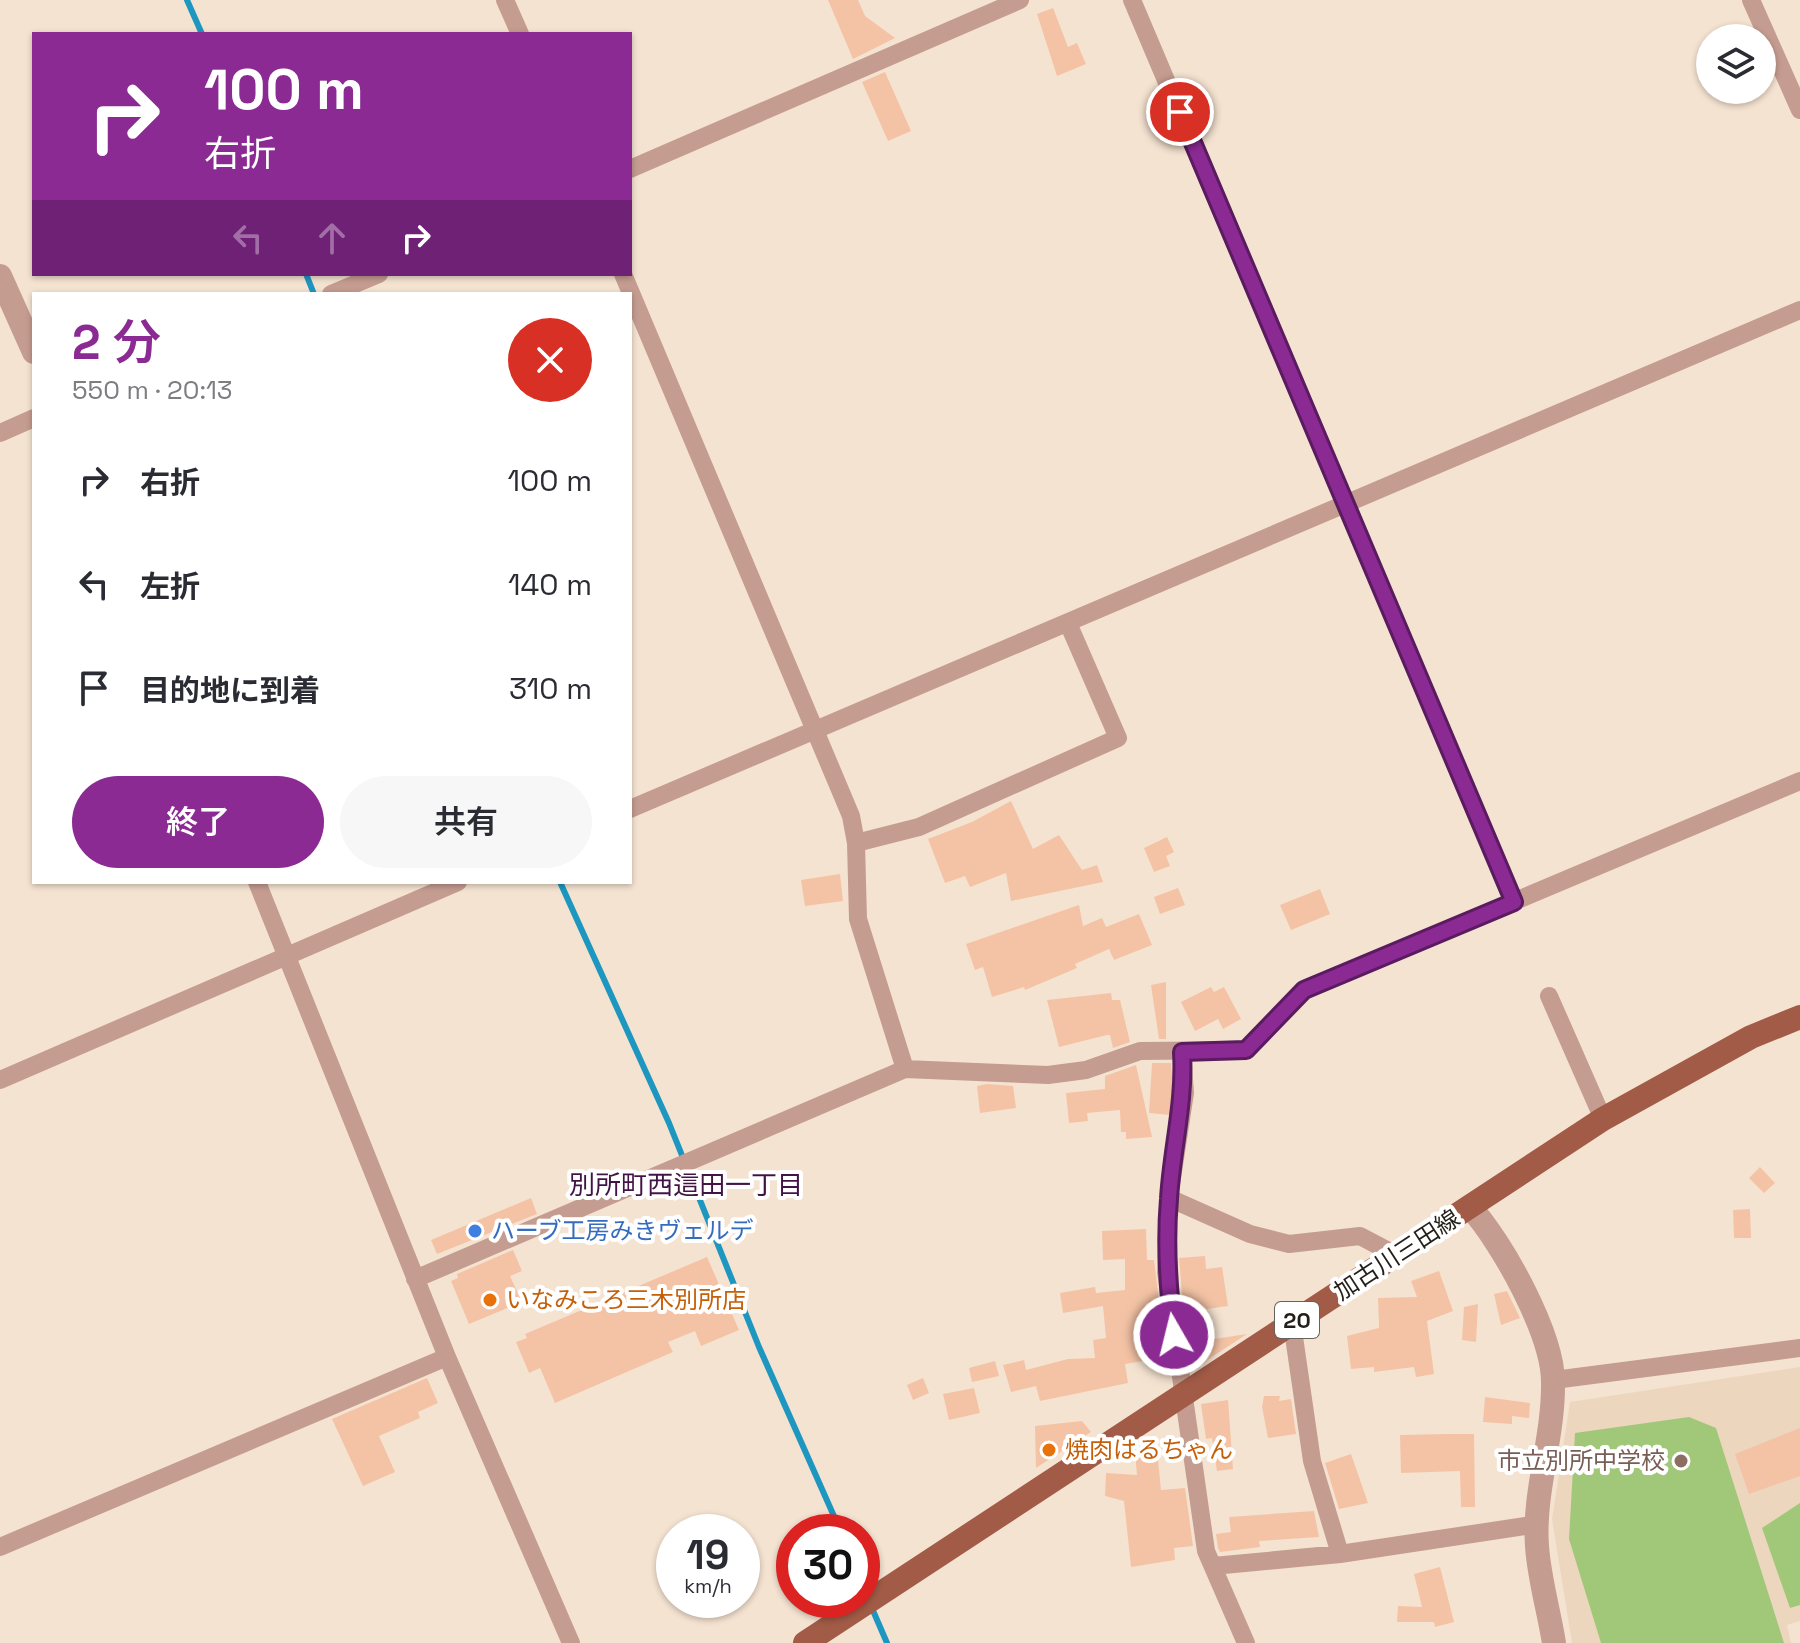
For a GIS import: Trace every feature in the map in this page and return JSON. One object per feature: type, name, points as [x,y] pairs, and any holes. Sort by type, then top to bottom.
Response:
[{"type":"main road","name":"加古川三田線","points":[[805,1643],[1603,1119],[1751,1037],[1800,1017]]},
{"type":"street","points":[[505,0],[519,32]]},
{"type":"street","points":[[632,168],[1020,0]]},
{"type":"street","points":[[1132,0],[1514,902]]},
{"type":"street","points":[[1751,0],[1800,110]]},
{"type":"street","points":[[0,276],[32,348]]},
{"type":"street","points":[[336,292],[374,276]]},
{"type":"street","points":[[632,295],[851,816],[856,843],[858,919],[905,1069]]},
{"type":"street","points":[[632,808],[1800,310]]},
{"type":"street","points":[[0,433],[32,419]]},
{"type":"street","points":[[856,843],[919,827],[1118,738],[1068,623]]},
{"type":"street","points":[[415,1279],[905,1069],[1048,1075],[1086,1070],[1140,1051],[1246,1050],[1304,990],[1800,781]]},
{"type":"street","points":[[258,884],[447,1357],[571,1643]]},
{"type":"street","points":[[0,1080],[453,884]]},
{"type":"street","points":[[1549,996],[1603,1119]]},
{"type":"street","points":[[1182,1052],[1185,1093],[1169,1198],[1166,1272],[1206,1551],[1246,1643]]},
{"type":"street","points":[[1169,1198],[1250,1234],[1289,1244],[1360,1236],[1396,1255]]},
{"type":"street","points":[[1470,1207],[1491,1230],[1516,1276],[1544,1341],[1554,1380],[1537,1546],[1554,1643]]},
{"type":"street","points":[[1292,1323],[1312,1461],[1340,1554]]},
{"type":"street","points":[[1554,1380],[1800,1348]]},
{"type":"street","points":[[0,1547],[447,1357]]},
{"type":"street","points":[[1213,1566],[1340,1554],[1538,1524]]},
{"type":"shaded area","name":"市立別所中学校","points":[[1800,1367],[1800,1621],[1787,1625],[1791,1643],[1572,1643],[1552,1519],[1570,1402]]},
{"type":"green space","name":"市立別所中学校","points":[[1689,1417],[1716,1428],[1784,1643],[1601,1643],[1569,1539],[1575,1433]]},
{"type":"green space","points":[[1800,1503],[1800,1605],[1790,1608],[1762,1528]]},
{"type":"building","points":[[828,0],[858,0],[865,16],[895,38],[853,59]]},
{"type":"building","points":[[1053,8],[1068,47],[1077,43],[1086,64],[1057,76],[1037,14]]},
{"type":"building","points":[[885,72],[911,131],[888,141],[862,82]]},
{"type":"building","points":[[1011,801],[1033,849],[1059,835],[1082,870],[1097,865],[1103,882],[1011,901],[1006,873],[970,887],[965,876],[945,883],[928,839],[972,822]]},
{"type":"building","points":[[1167,837],[1174,852],[1166,856],[1170,866],[1154,872],[1144,848]]},
{"type":"building","points":[[840,874],[843,901],[805,906],[801,880]]},
{"type":"building","points":[[1178,888],[1185,905],[1160,914],[1154,897]]},
{"type":"building","points":[[1320,889],[1330,914],[1291,930],[1280,905]]},
{"type":"building","points":[[1079,905],[1083,926],[1102,918],[1106,927],[1139,914],[1152,945],[1114,960],[1109,949],[1075,964],[1077,968],[1025,990],[1024,987],[992,997],[983,967],[975,970],[966,944]]},
{"type":"building","points":[[1166,982],[1166,1039],[1159,1039],[1151,985]]},
{"type":"building","points":[[1211,987],[1214,992],[1224,987],[1241,1019],[1223,1029],[1218,1019],[1195,1031],[1181,1002]]},
{"type":"building","points":[[1111,993],[1112,1000],[1120,1000],[1130,1042],[1113,1048],[1110,1035],[1107,1035],[1059,1047],[1047,1000]]},
{"type":"building","points":[[1152,1063],[1171,1063],[1173,1093],[1170,1115],[1149,1113]]},
{"type":"building","points":[[1136,1065],[1152,1137],[1126,1139],[1126,1132],[1121,1132],[1120,1110],[1087,1113],[1088,1121],[1069,1123],[1066,1093],[1105,1089],[1105,1076]]},
{"type":"building","points":[[977,1086],[1013,1086],[1016,1108],[980,1113]]},
{"type":"building","points":[[1760,1167],[1775,1183],[1764,1193],[1749,1178]]},
{"type":"building","name":"ハーブ工房みきヴェルデ","points":[[531,1198],[537,1214],[437,1254],[431,1240]]},
{"type":"building","points":[[1750,1209],[1751,1238],[1734,1238],[1733,1210]]},
{"type":"building","points":[[1146,1229],[1147,1260],[1154,1260],[1166,1357],[1125,1364],[1128,1383],[1040,1401],[1036,1386],[1011,1392],[1003,1365],[1024,1360],[1026,1370],[1068,1359],[1095,1358],[1093,1340],[1106,1338],[1103,1306],[1063,1313],[1060,1293],[1095,1287],[1096,1293],[1125,1290],[1125,1259],[1103,1260],[1102,1231]]},
{"type":"building","points":[[513,1250],[522,1271],[510,1276],[522,1302],[469,1324],[451,1281],[458,1278],[457,1274]]},
{"type":"building","points":[[1205,1256],[1206,1269],[1222,1267],[1228,1306],[1193,1311],[1193,1305],[1183,1306],[1179,1258]]},
{"type":"building","points":[[707,1257],[739,1330],[701,1346],[695,1331],[668,1342],[673,1352],[555,1403],[540,1368],[529,1373],[516,1342],[527,1338],[525,1334]]},
{"type":"building","points":[[1439,1271],[1453,1311],[1427,1321],[1434,1374],[1416,1377],[1414,1367],[1374,1372],[1374,1367],[1351,1369],[1347,1336],[1379,1328],[1378,1298],[1417,1297],[1411,1281]]},
{"type":"building","points":[[1507,1291],[1520,1318],[1501,1325],[1494,1294]]},
{"type":"building","points":[[1478,1304],[1476,1342],[1462,1340],[1464,1307]]},
{"type":"building","points":[[1247,1334],[1192,1370],[1188,1343]]},
{"type":"building","points":[[995,1361],[999,1376],[972,1382],[969,1368]]},
{"type":"building","points":[[427,1378],[438,1403],[418,1412],[420,1418],[379,1436],[395,1472],[363,1486],[332,1419]]},
{"type":"building","points":[[923,1378],[929,1393],[913,1400],[907,1385]]},
{"type":"building","points":[[974,1388],[980,1413],[949,1420],[943,1394]]},
{"type":"building","points":[[1264,1396],[1280,1396],[1279,1401],[1291,1399],[1296,1434],[1268,1438],[1262,1407]]},
{"type":"building","points":[[1485,1397],[1530,1403],[1529,1418],[1512,1416],[1512,1424],[1483,1422]]},
{"type":"building","points":[[1228,1400],[1233,1469],[1217,1471],[1212,1438],[1206,1439],[1201,1404]]},
{"type":"building","name":"焼肉はるちゃん","points":[[1082,1421],[1091,1432],[1036,1468],[1035,1426]]},
{"type":"building","points":[[1800,1428],[1800,1476],[1749,1494],[1735,1454]]},
{"type":"building","points":[[1474,1434],[1475,1507],[1461,1507],[1460,1471],[1401,1473],[1400,1435]]},
{"type":"building","points":[[1157,1450],[1161,1490],[1185,1488],[1193,1546],[1174,1548],[1175,1560],[1131,1567],[1124,1501],[1105,1496],[1106,1473],[1137,1475],[1135,1452]]},
{"type":"building","points":[[1351,1454],[1368,1503],[1339,1509],[1325,1463]]},
{"type":"building","points":[[1314,1511],[1319,1537],[1259,1541],[1260,1547],[1220,1552],[1218,1548],[1216,1534],[1231,1532],[1229,1517]]},
{"type":"building","points":[[1440,1567],[1454,1622],[1435,1627],[1434,1622],[1397,1622],[1398,1606],[1422,1607],[1414,1574]]},
{"type":"waterway","points":[[187,0],[201,32]]},
{"type":"waterway","points":[[307,276],[313,292]]},
{"type":"waterway","points":[[561,884],[669,1123],[759,1347],[833,1514]]},
{"type":"waterway","points":[[876,1618],[887,1643]]},
{"type":"place","name":"ハーブ工房みきヴェルデ","points":[[475,1231]]},
{"type":"place","name":"いなみころ三木別所店","points":[[490,1300]]},
{"type":"place","name":"焼肉はるちゃん","points":[[1049,1450]]},
{"type":"place","name":"市立別所中学校","points":[[1681,1461]]},
{"type":"district","name":"別所町西這田一丁目","points":[[686,1185]]},
{"type":"route","points":[[1174,1335],[1166,1272],[1169,1198],[1185,1093],[1182,1052],[1246,1050],[1304,990],[1514,902],[1180,112]]}]
